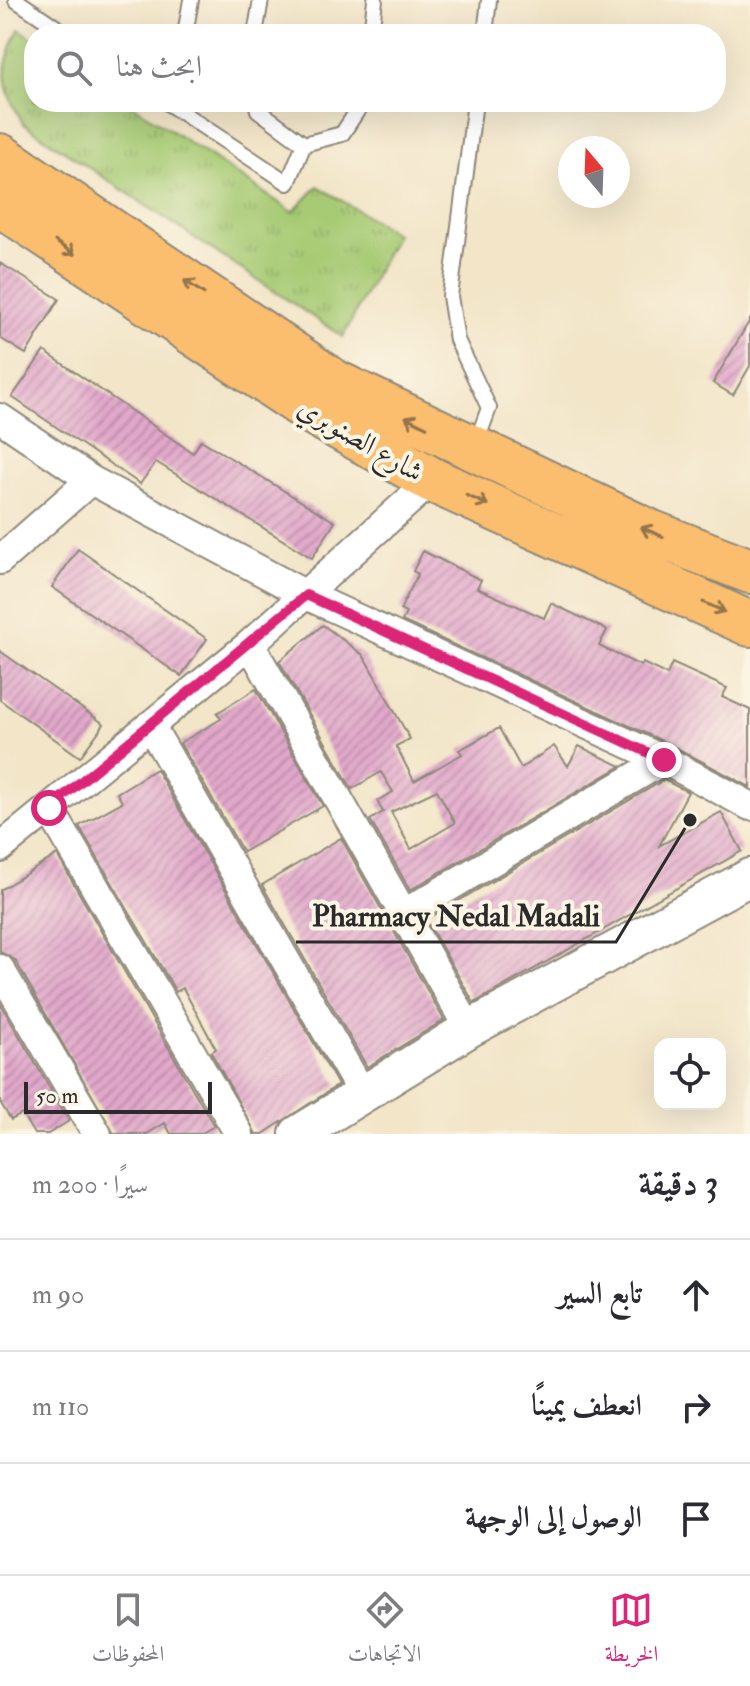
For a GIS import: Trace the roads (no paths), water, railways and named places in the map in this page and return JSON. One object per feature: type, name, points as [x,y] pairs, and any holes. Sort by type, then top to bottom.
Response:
[{"type":"main road","name":"شارع الصنوبري","points":[[0,156],[334,382],[650,532],[750,571]]},
{"type":"main road","name":"شارع الصنوبري","points":[[0,204],[312,412],[432,480],[750,624]]},
{"type":"street","points":[[0,418],[91,480],[306,595],[664,760],[750,806]]},
{"type":"street","points":[[0,560],[91,480]]},
{"type":"street","points":[[0,848],[250,644],[432,480]]},
{"type":"street","points":[[250,644],[469,1029]]},
{"type":"street","points":[[150,725],[362,1093]]},
{"type":"street","points":[[403,914],[664,760]]},
{"type":"street","points":[[49,808],[239,1134]]},
{"type":"street","points":[[298,1134],[469,1029],[750,877]]},
{"type":"street","points":[[0,969],[97,1134]]},
{"type":"lane","points":[[16,0],[51,24]]},
{"type":"lane","points":[[187,24],[191,0]]},
{"type":"lane","points":[[257,24],[261,0]]},
{"type":"lane","points":[[372,24],[375,0]]},
{"type":"lane","points":[[486,24],[489,0]]},
{"type":"lane","points":[[183,112],[288,183],[304,144]]},
{"type":"lane","points":[[261,112],[304,144]]},
{"type":"lane","points":[[304,144],[342,134],[356,112]]},
{"type":"lane","points":[[473,450],[489,408],[457,340],[450,296],[474,112]]},
{"type":"place","name":"Pharmacy Nedal Madali","points":[[690,820]]}]
